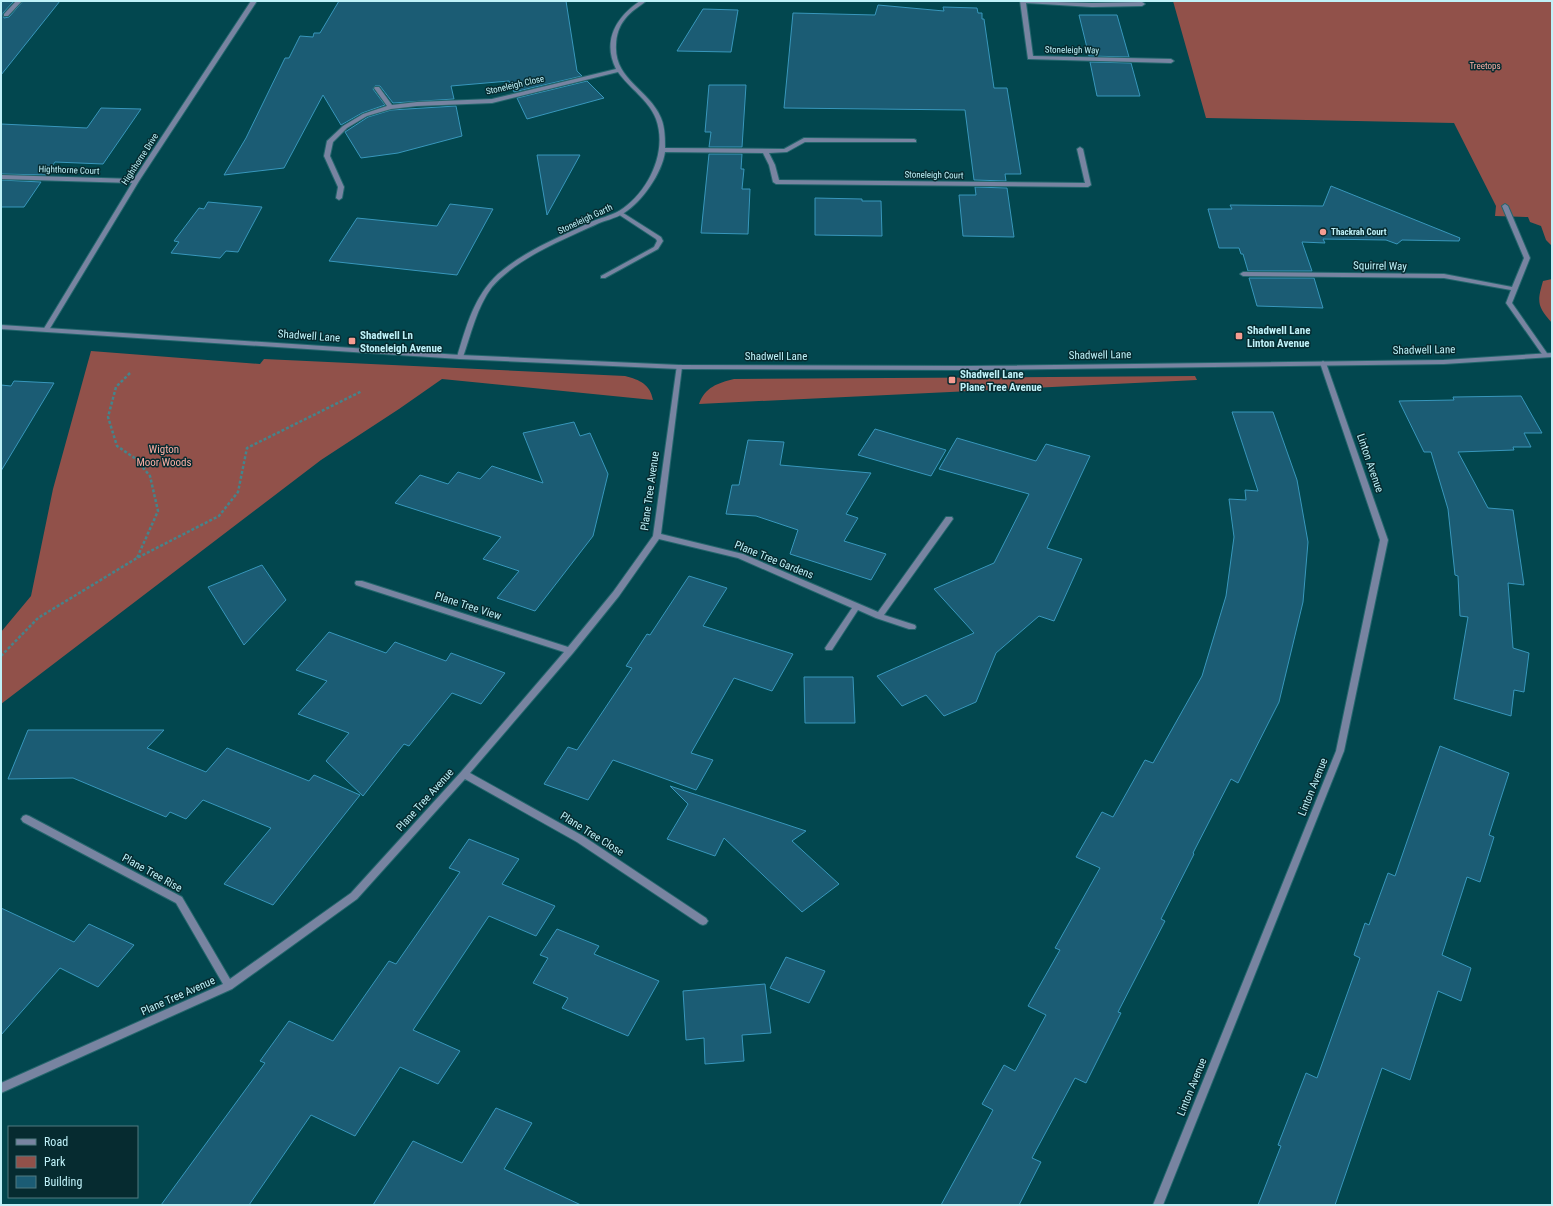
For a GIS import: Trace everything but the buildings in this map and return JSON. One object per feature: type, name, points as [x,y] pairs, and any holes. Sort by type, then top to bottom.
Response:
[{"type":"street","points":[[6,15],[18,1]]},
{"type":"street","name":"Highthorne Drive","points":[[46,330],[136,181],[254,1]]},
{"type":"street","points":[[643,1],[625,14],[614,38],[614,56],[619,70],[649,102],[659,118],[664,150],[785,151],[804,140],[914,141]]},
{"type":"street","points":[[1023,1],[1092,5],[1140,3]]},
{"type":"street","name":"Stoneleigh Way","points":[[1023,1],[1030,58],[1172,61]]},
{"type":"street","name":"Stoneleigh Close","points":[[339,198],[341,187],[327,156],[330,141],[345,127],[365,115],[390,107],[417,104],[492,101],[619,70]]},
{"type":"street","points":[[377,88],[390,107]]},
{"type":"street","name":"Stoneleigh Court","points":[[765,150],[772,165],[776,182],[1088,185],[1080,149]]},
{"type":"street","name":"Stoneleigh Garth","points":[[460,357],[470,324],[489,286],[503,272],[556,242],[620,213],[645,190],[664,150]]},
{"type":"street","name":"Highthorne Court","points":[[1,177],[136,181]]},
{"type":"street","points":[[1504,206],[1527,258],[1509,303],[1549,355]]},
{"type":"street","points":[[603,277],[656,248],[660,241],[659,238],[620,213]]},
{"type":"street","name":"Squirrel Way","points":[[1243,274],[1444,276],[1515,289]]},
{"type":"street","name":"Shadwell Lane","points":[[1,327],[460,357],[679,367],[969,368],[1444,362],[1549,355]]},
{"type":"street","name":"Linton Avenue","points":[[1158,1205],[1340,751],[1384,540],[1323,363]]},
{"type":"street","name":"Plane Tree Avenue","points":[[1,1088],[229,986],[354,896],[464,774],[570,651],[616,594],[657,536],[679,367]]},
{"type":"street","points":[[879,616],[949,519]]},
{"type":"street","name":"Plane Tree Gardens","points":[[657,536],[740,556],[879,616],[912,627]]},
{"type":"street","name":"Plane Tree View","points":[[359,582],[570,651]]},
{"type":"street","points":[[829,648],[857,606]]},
{"type":"street","name":"Plane Tree Close","points":[[464,774],[580,839],[703,921]]},
{"type":"street","name":"Plane Tree Rise","points":[[26,819],[179,900],[229,986]]},
{"type":"path","points":[[130,373],[116,387],[108,417],[117,446],[136,459],[150,476],[158,511],[137,558]]},
{"type":"path","points":[[1,656],[38,618],[137,558],[219,516],[238,492],[247,448],[276,432],[362,391]]},
{"type":"green space","name":"Treetops","points":[[1173,1],[1552,1],[1552,246],[1546,240],[1541,226],[1530,222],[1528,217],[1495,216],[1496,206],[1454,123],[1206,118]]},
{"type":"green space","points":[[1552,279],[1552,323],[1543,312],[1539,299],[1543,281]]},
{"type":"green space","name":"Wigton Moor Woods","points":[[91,351],[260,364],[264,359],[625,376],[640,381],[647,386],[653,400],[442,379],[321,460],[1,704],[1,632],[31,596],[53,489]]},
{"type":"green space","points":[[1195,376],[1197,380],[699,404],[708,390],[723,382],[734,379]]},
{"type":"place","name":"Thackrah Court","points":[[1323,232]]},
{"type":"place","name":"Shadwell Lane Linton Avenue","points":[[1239,336]]},
{"type":"place","name":"Shadwell Ln Stoneleigh Avenue","points":[[352,341]]},
{"type":"place","name":"Shadwell Lane Plane Tree Avenue","points":[[952,380]]}]
